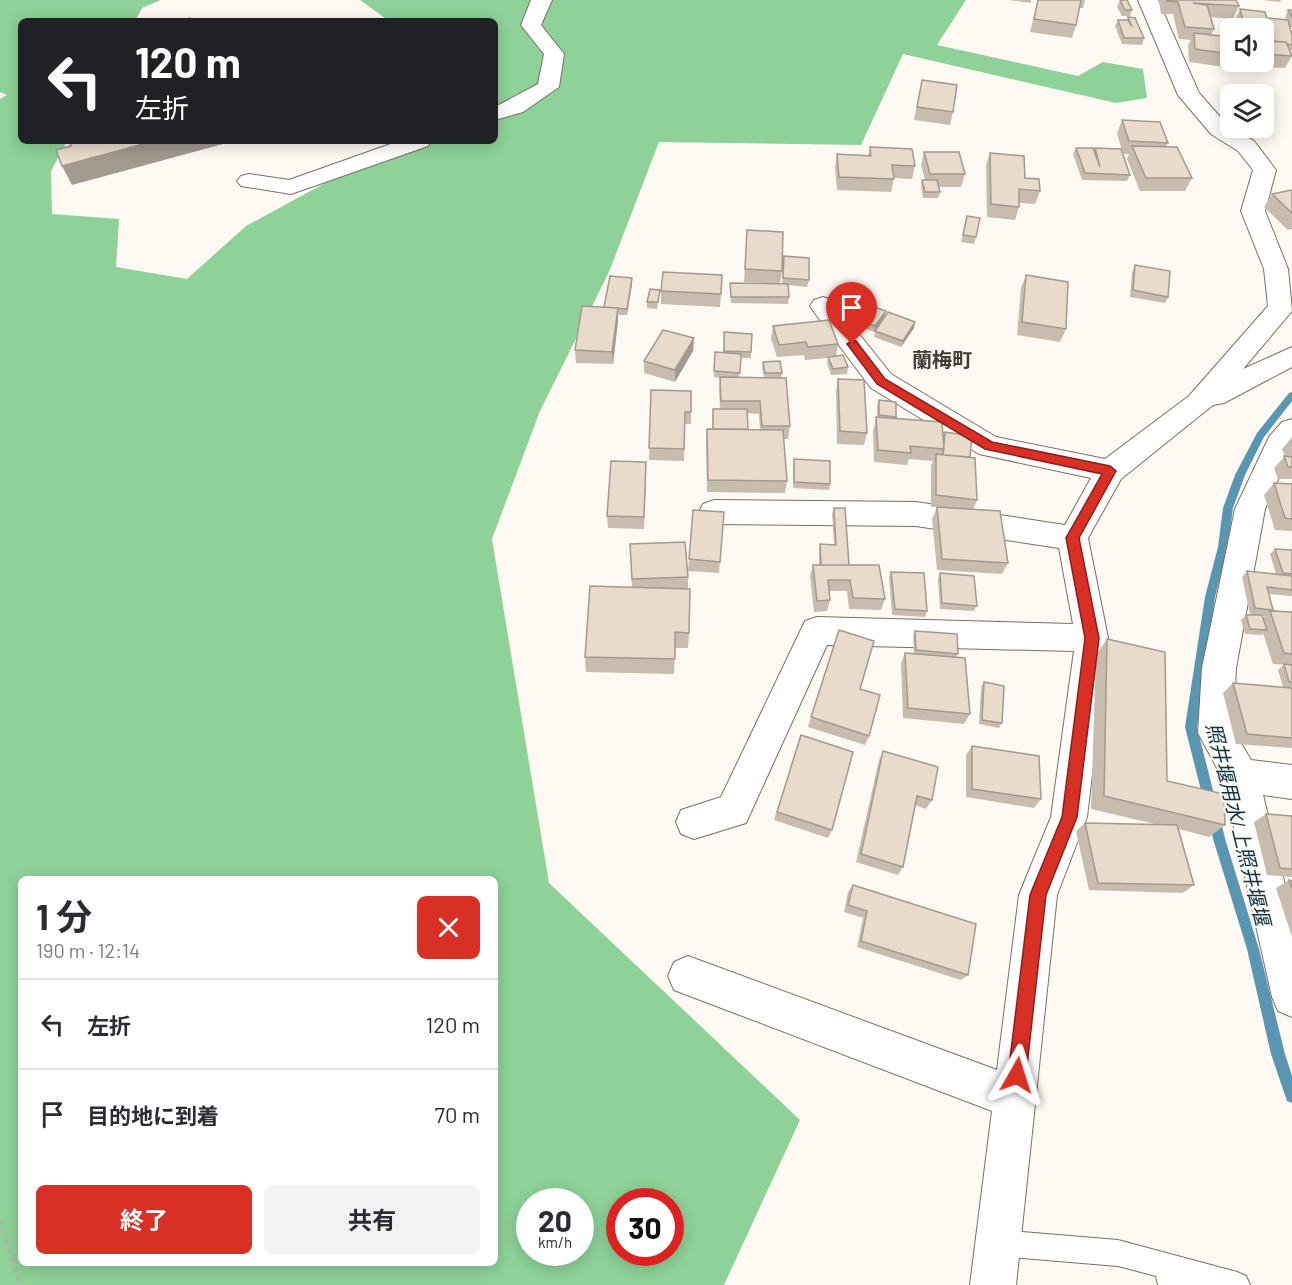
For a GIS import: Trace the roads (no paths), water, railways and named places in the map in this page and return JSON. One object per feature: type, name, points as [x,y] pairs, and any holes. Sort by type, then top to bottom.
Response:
[{"type":"street","points":[[498,113],[515,107],[548,87],[554,54],[531,25],[538,4],[542,0]]},
{"type":"street","points":[[1148,0],[1189,95],[1219,129],[1246,146],[1265,170],[1253,211],[1276,269],[1281,308],[1199,403]]},
{"type":"street","points":[[249,181],[291,187],[412,144]]},
{"type":"street","points":[[823,306],[881,381],[989,446],[1110,471]]},
{"type":"street","points":[[993,1285],[1038,895],[1069,817],[1092,638],[1073,538],[1110,471],[1199,403],[1292,356]]},
{"type":"street","points":[[1292,429],[1279,444],[1251,509],[1219,668],[1215,733],[1240,775],[1292,997]]},
{"type":"street","points":[[714,512],[916,514],[1073,538]]},
{"type":"street","points":[[694,822],[733,811],[817,631],[1092,638]]},
{"type":"street","points":[[1240,775],[1292,782]]},
{"type":"street","points":[[688,976],[1015,1098]]},
{"type":"lane","points":[[997,1243],[1118,1253],[1168,1274],[1237,1285]]},
{"type":"waterway","name":"照井堰用水/上照井堰堰","points":[[1292,395],[1260,435],[1240,475],[1228,508],[1223,547],[1210,597],[1191,727],[1220,842],[1253,949],[1278,1054],[1292,1096]]},
{"type":"district","name":"蘭梅町","points":[[942,360]]}]
